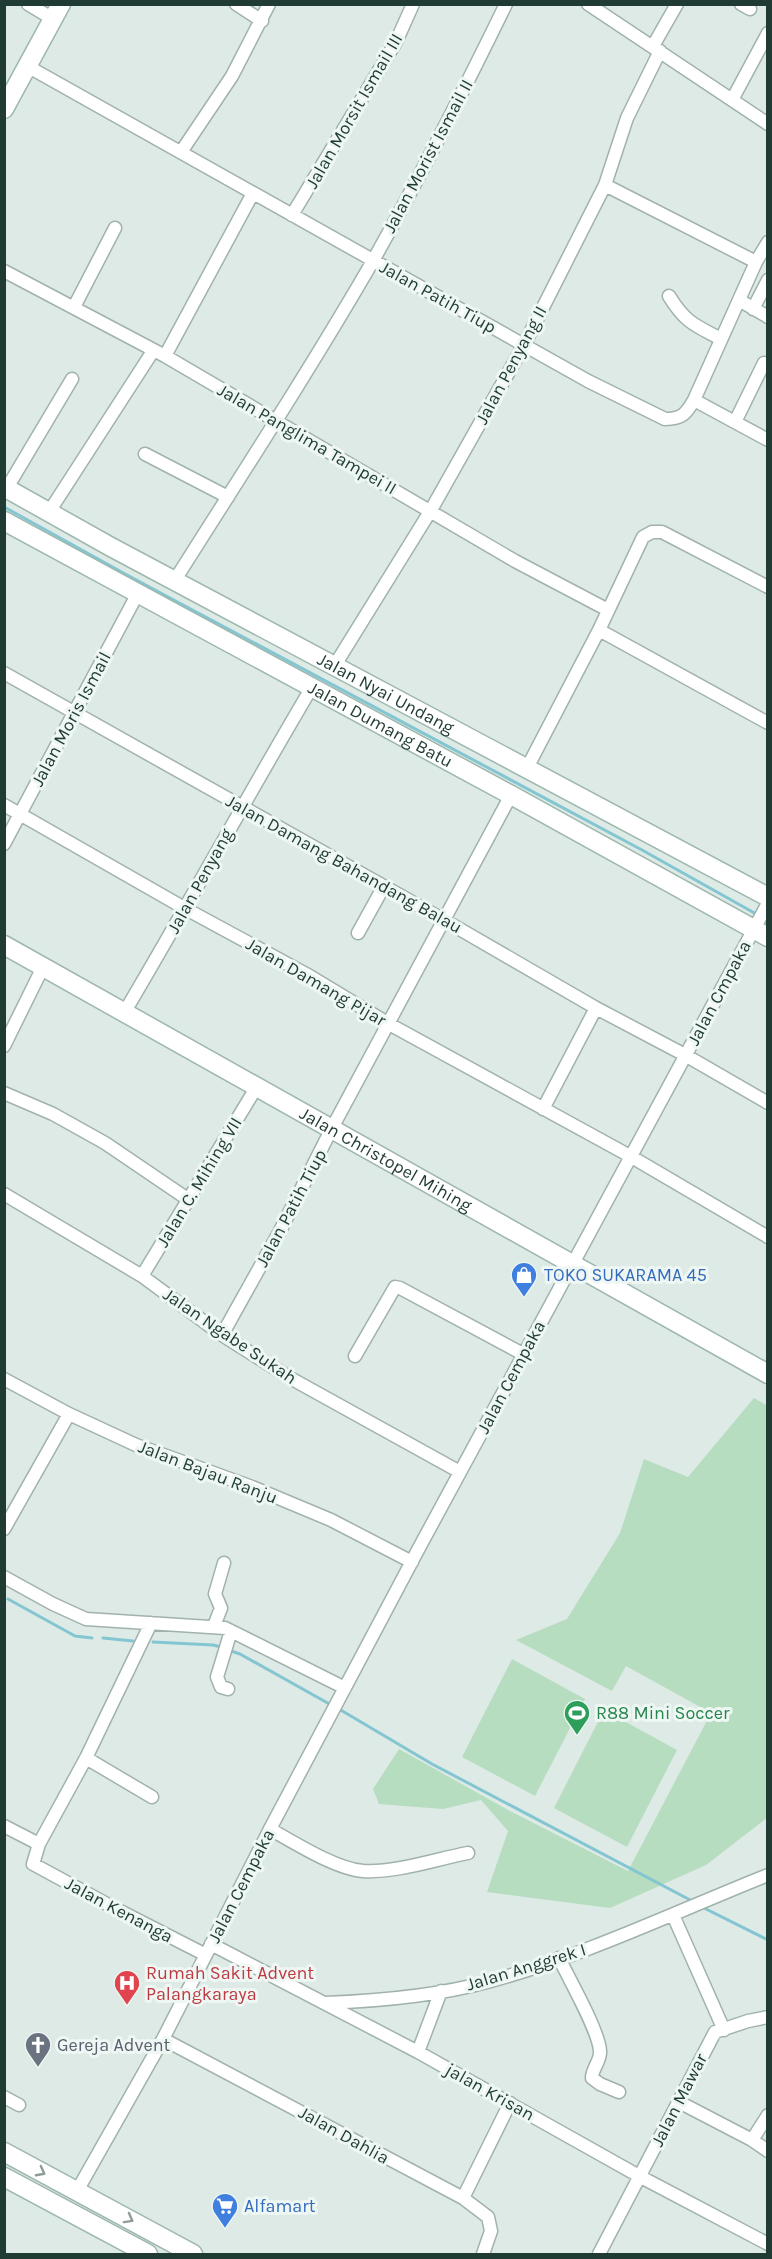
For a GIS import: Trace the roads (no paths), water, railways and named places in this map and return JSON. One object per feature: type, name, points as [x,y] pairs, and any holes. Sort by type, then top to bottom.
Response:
[{"type":"street","points":[[4,109],[57,12],[28,4]]},
{"type":"street","points":[[236,4],[262,21]]},
{"type":"street","points":[[181,152],[232,76],[269,4]]},
{"type":"street","name":"Jalan Morsit Ismail III","points":[[292,215],[396,42],[413,4]]},
{"type":"street","name":"Jalan Morist Ismail II","points":[[175,580],[276,421],[372,261],[436,147],[506,4]]},
{"type":"street","points":[[588,4],[768,124]]},
{"type":"street","name":"Jalan Penyang II","points":[[335,665],[431,510],[524,345],[604,185],[627,118],[677,4]]},
{"type":"street","points":[[732,100],[768,33]]},
{"type":"street","name":"Jalan Patih Tiup","points":[[27,66],[588,381],[665,419],[685,416],[756,262],[768,242]]},
{"type":"street","points":[[604,185],[756,262]]},
{"type":"street","points":[[49,512],[159,353],[253,193]]},
{"type":"street","points":[[74,308],[115,228]]},
{"type":"street","name":"Jalan Panglima Tampei II","points":[[4,271],[159,353],[515,561],[608,610]]},
{"type":"street","points":[[753,309],[768,280]]},
{"type":"street","points":[[669,296],[680,314],[692,324],[721,339]]},
{"type":"street","points":[[739,300],[768,317]]},
{"type":"street","points":[[735,422],[764,363]]},
{"type":"street","points":[[6,488],[72,379]]},
{"type":"street","points":[[694,400],[768,440]]},
{"type":"street","points":[[145,454],[228,497]]},
{"type":"street","name":"Jalan Nyai Undang","points":[[6,488],[768,897]]},
{"type":"street","name":"Jalan Dumang Batu","points":[[4,521],[759,931]]},
{"type":"street","points":[[527,768],[599,630],[643,537],[652,532],[662,532],[768,587]]},
{"type":"street","name":"Jalan Moris Ismail","points":[[4,844],[138,593]]},
{"type":"street","points":[[599,630],[768,723]]},
{"type":"street","name":"Jalan Damang Bahandang Balau","points":[[4,673],[596,1008],[768,1102]]},
{"type":"street","name":"Jalan Penyang","points":[[124,1013],[312,687]]},
{"type":"street","name":"Jalan Patih Tiup","points":[[222,1335],[280,1231],[511,795]]},
{"type":"street","name":"Jalan Damang Pijar","points":[[4,805],[389,1023],[630,1156],[768,1237]]},
{"type":"street","points":[[358,933],[384,886]]},
{"type":"street","name":"Jalan Cmpaka","points":[[685,1055],[759,931],[768,903]]},
{"type":"street","name":"Jalan Christopel Mihing","points":[[4,945],[331,1131],[768,1374]]},
{"type":"street","points":[[4,1046],[43,967]]},
{"type":"street","points":[[543,1109],[596,1008]]},
{"type":"street","name":"Jalan Cempaka","points":[[77,2191],[163,2038],[270,1829],[685,1055]]},
{"type":"street","name":"Jalan C. Mihing VII","points":[[142,1276],[256,1088]]},
{"type":"street","points":[[4,1093],[53,1114],[105,1143],[189,1200]]},
{"type":"street","name":"Jalan Ngabe Sukah","points":[[4,1194],[142,1276],[222,1335],[297,1382],[460,1472]]},
{"type":"street","points":[[355,1356],[395,1287],[523,1354]]},
{"type":"street","name":"Jalan Bajau Ranju","points":[[4,1379],[69,1414],[136,1445],[252,1487],[321,1516],[412,1562]]},
{"type":"street","points":[[4,1529],[69,1414]]},
{"type":"street","points":[[214,1626],[221,1608],[215,1594],[224,1563]]},
{"type":"street","points":[[6,1580],[86,1619],[148,1630],[214,1626],[228,1638],[340,1699]]},
{"type":"street","points":[[4,1826],[39,1844],[86,1758],[148,1630]]},
{"type":"street","points":[[228,1638],[217,1677],[221,1686],[228,1689]]},
{"type":"street","points":[[86,1758],[152,1797]]},
{"type":"street","points":[[270,1829],[312,1852],[361,1871],[381,1871],[468,1853]]},
{"type":"street","name":"Jalan Kenanga","points":[[39,1844],[33,1864],[116,1909],[209,1949]]},
{"type":"street","name":"Jalan Anggrek I","points":[[325,2003],[441,1991],[487,1982],[560,1958],[673,1915],[768,1875]]},
{"type":"street","points":[[673,1915],[723,2030],[768,2017]]},
{"type":"street","name":"jalan Krisan","points":[[209,1949],[325,2003],[418,2052],[639,2176],[768,2244]]},
{"type":"street","points":[[560,1958],[597,2040],[600,2058],[592,2073],[592,2078],[619,2092]]},
{"type":"street","points":[[418,2052],[441,1991]]},
{"type":"street","name":"Jalan Mawar","points":[[599,2254],[715,2032],[723,2030]]},
{"type":"street","name":"Jalan Dahlia","points":[[163,2038],[463,2198],[488,2217],[491,2231],[483,2254]]},
{"type":"street","points":[[4,2097],[19,2105]]},
{"type":"street","points":[[679,2102],[752,2140],[768,2151]]},
{"type":"street","points":[[463,2198],[510,2103]]},
{"type":"street","points":[[752,2140],[768,2115]]},
{"type":"street","points":[[4,2152],[193,2254]]},
{"type":"street","points":[[4,2177],[148,2254]]},
{"type":"street","points":[[67,2212],[77,2191]]},
{"type":"waterway","points":[[4,507],[642,850],[758,915]]},
{"type":"waterway","points":[[8,1599],[75,1636],[92,1638]]},
{"type":"waterway","points":[[103,1638],[133,1641]]},
{"type":"waterway","points":[[153,1642],[221,1647]]},
{"type":"waterway","points":[[228,1650],[240,1654],[333,1706]]},
{"type":"waterway","points":[[339,1709],[432,1764],[694,1902]]},
{"type":"waterway","points":[[702,1907],[768,1940]]},
{"type":"place","name":"TOKO SUKARAMA 45","points":[[524,1298]]},
{"type":"place","name":"R88 Mini Soccer","points":[[577,1736]]},
{"type":"place","name":"Rumah Sakit Advent Palangkaraya","points":[[127,2006]]},
{"type":"place","name":"Gereja Advent","points":[[38,2068]]},
{"type":"place","name":"Alfamart","points":[[225,2229]]}]
